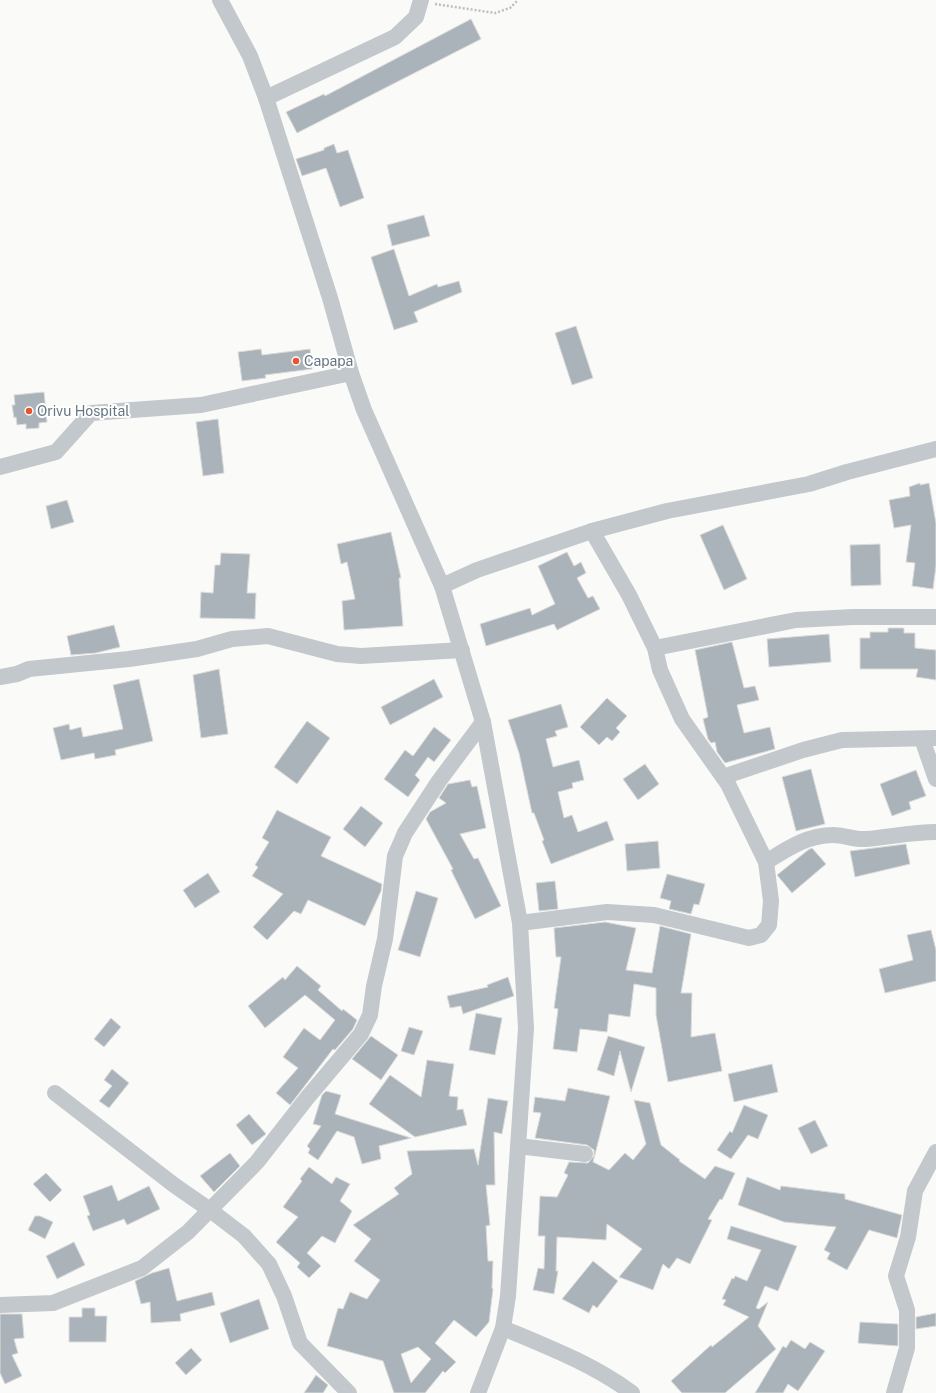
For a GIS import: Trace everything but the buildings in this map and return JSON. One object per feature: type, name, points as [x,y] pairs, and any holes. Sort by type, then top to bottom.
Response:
[{"type":"street","points":[[220,0],[250,56],[266,98],[330,298],[350,373],[364,410],[442,586],[483,722],[520,923],[526,1028],[508,1296],[503,1328],[478,1393]]},
{"type":"street","points":[[266,98],[395,38],[416,17],[421,1]]},
{"type":"street","points":[[0,467],[56,452],[91,413],[201,405],[350,373]]},
{"type":"street","points":[[442,586],[477,570],[592,532],[667,511],[809,484],[847,472],[936,449]]},
{"type":"street","points":[[520,923],[607,912],[654,915],[750,938],[761,935],[769,925],[771,901],[766,862],[723,777],[682,719],[660,670],[655,648],[629,595],[592,532]]},
{"type":"street","points":[[655,648],[796,620],[853,617],[936,617]]},
{"type":"street","points":[[0,677],[17,674],[29,669],[129,659],[197,649],[232,639],[268,636],[337,654],[361,656],[462,650]]},
{"type":"street","points":[[0,1305],[53,1303],[142,1268],[188,1232],[257,1162],[307,1098],[361,1034],[370,1015],[374,986],[385,939],[395,856],[405,833],[434,787],[483,722]]},
{"type":"street","points":[[723,777],[803,750],[842,740],[929,739],[936,779]]},
{"type":"street","points":[[766,862],[802,841],[816,837],[833,835],[864,839],[913,832],[936,832]]},
{"type":"street","points":[[55,1093],[174,1185],[244,1236],[269,1264],[284,1296],[300,1343],[349,1393]]},
{"type":"street","points":[[518,1146],[585,1154]]},
{"type":"street","points":[[894,1393],[907,1348],[907,1310],[896,1276],[908,1238],[915,1191],[936,1152]]},
{"type":"street","points":[[503,1328],[578,1360],[609,1376],[632,1393]]},
{"type":"path","points":[[421,1],[495,13],[510,8],[518,0]]},
{"type":"place","name":"Capapa","points":[[296,361]]},
{"type":"place","name":"Orivu Hospital","points":[[29,411]]}]
